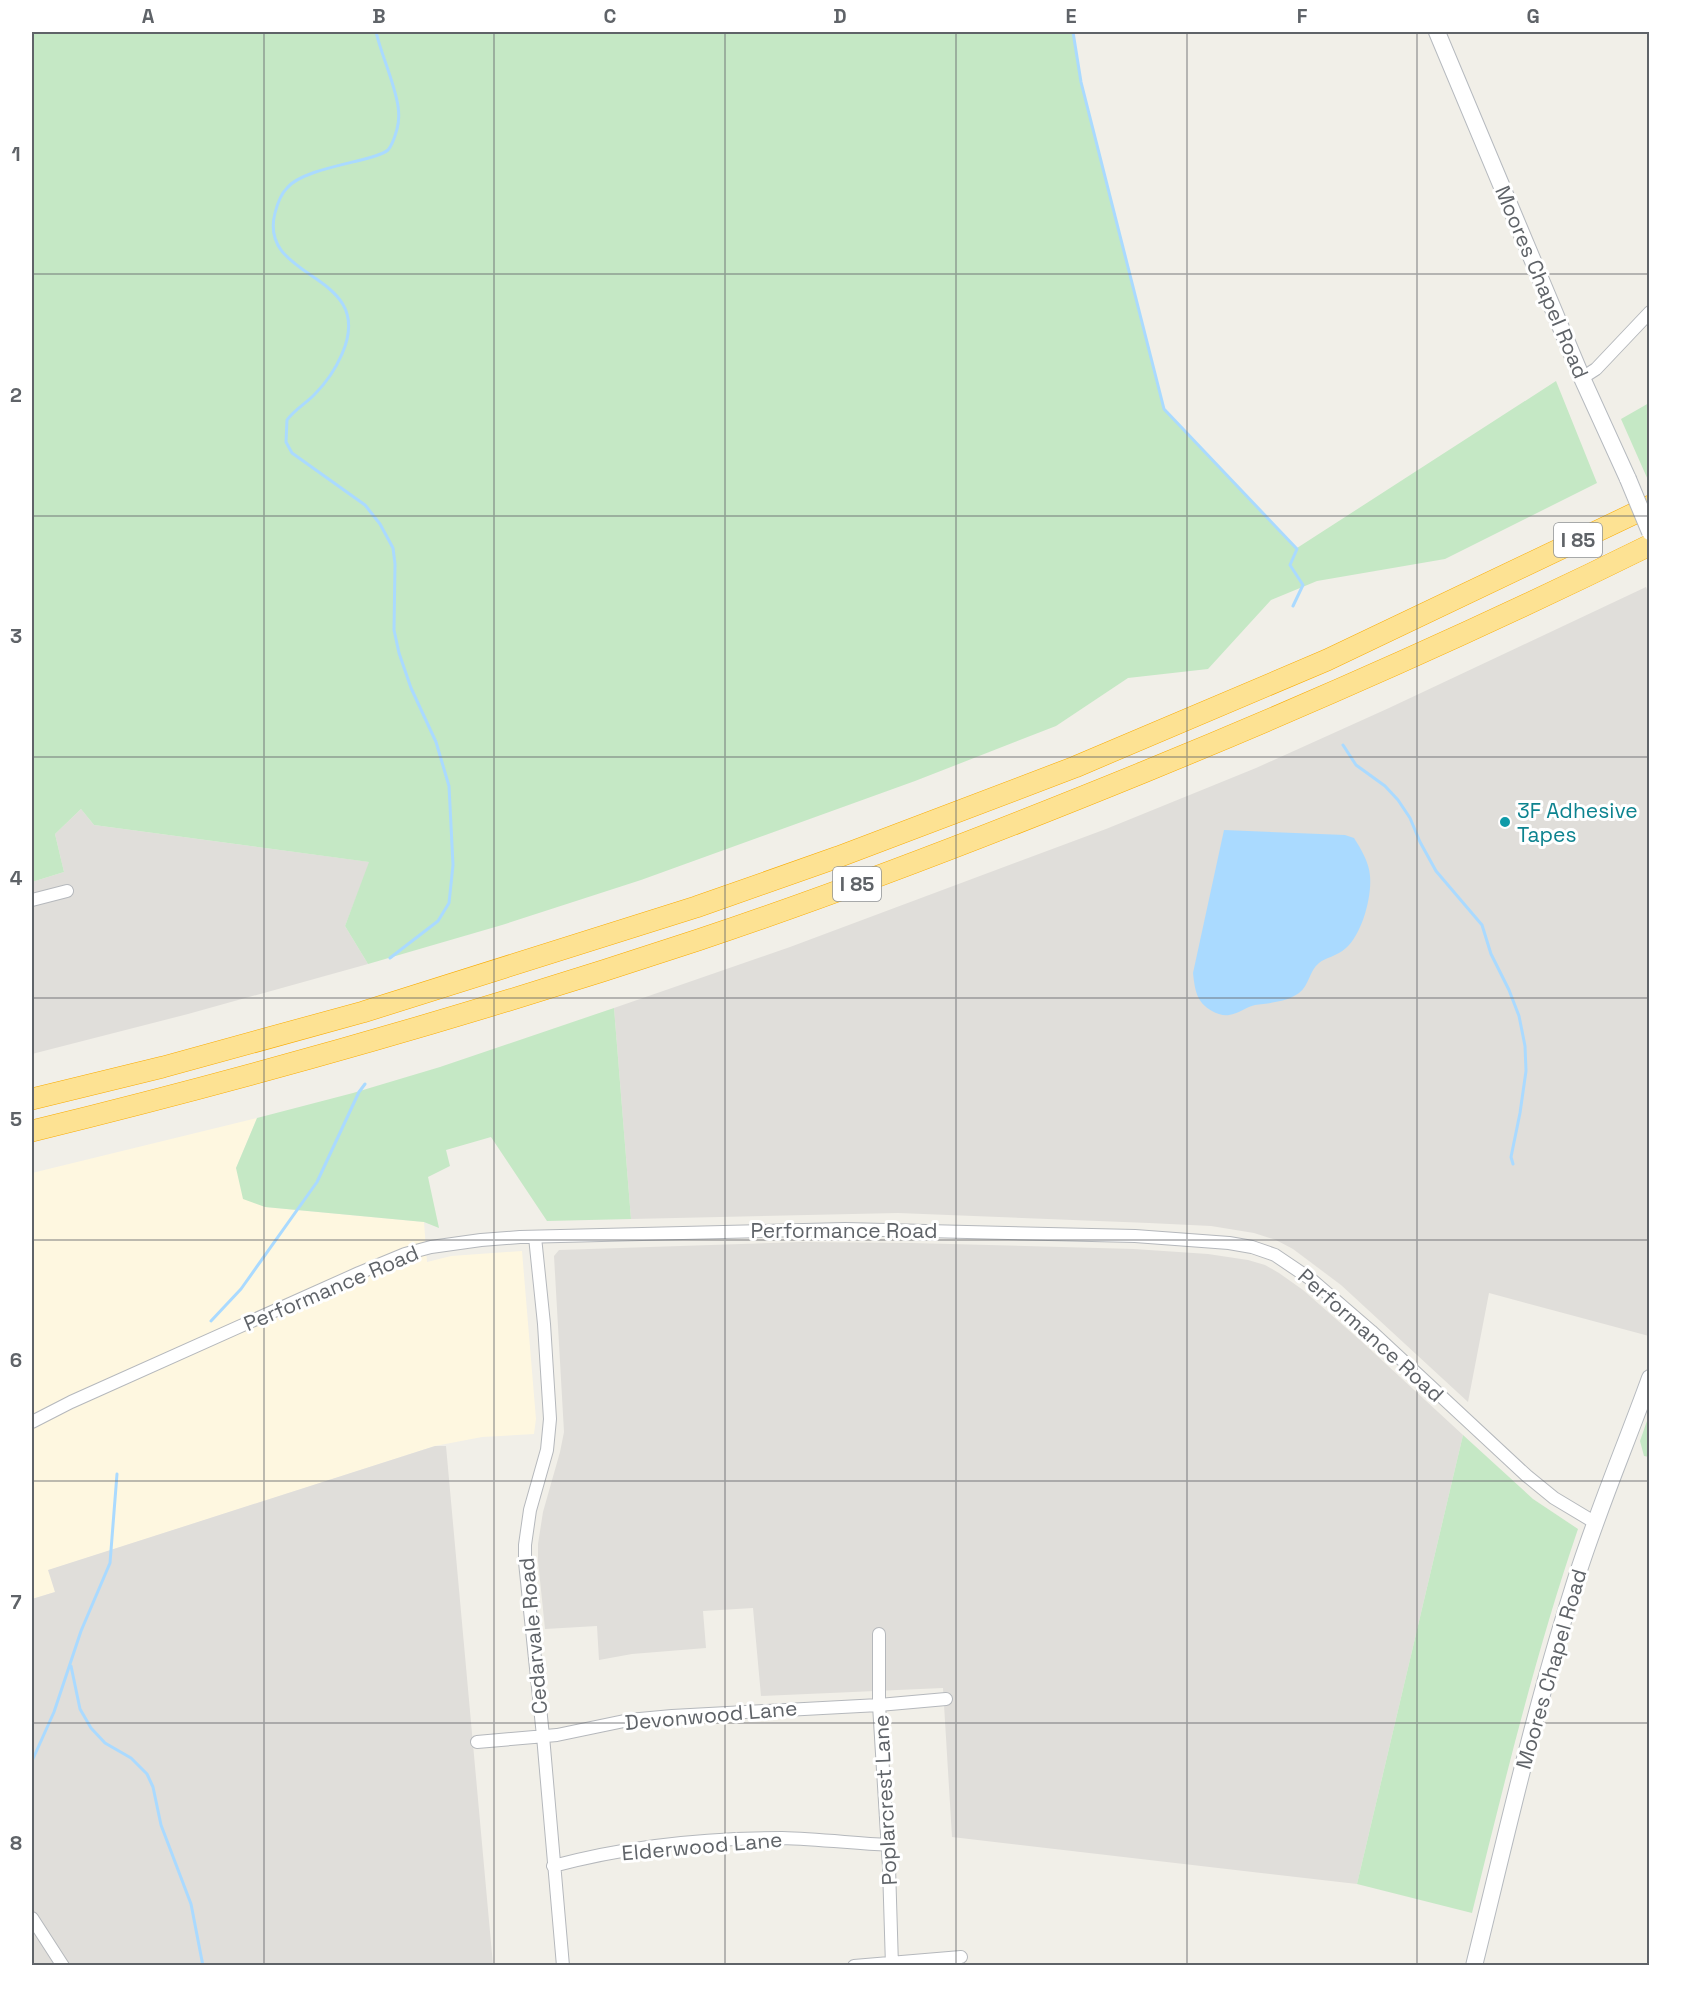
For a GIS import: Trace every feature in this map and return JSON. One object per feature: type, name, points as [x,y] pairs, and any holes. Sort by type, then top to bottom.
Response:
[{"type":"highway","name":"I 85","points":[[32,1099],[163,1067],[375,1008],[696,907],[838,857],[1075,767],[1316,665],[1650,506]]},
{"type":"highway","name":"I 85","points":[[32,1131],[242,1078],[480,1010],[701,939],[897,869],[1044,813],[1258,725],[1482,625],[1650,545]]},
{"type":"main road","name":"Moores Chapel Road","points":[[1437,32],[1582,378],[1650,532]]},
{"type":"main road","name":"Moores Chapel Road","points":[[1474,1965],[1544,1685],[1594,1522],[1650,1378]]},
{"type":"street","points":[[1582,378],[1596,369],[1650,312]]},
{"type":"street","points":[[32,900],[67,891]]},
{"type":"street","name":"Performance Road","points":[[32,1422],[124,1378],[405,1254],[449,1243],[535,1237],[766,1230],[916,1229],[1210,1240],[1251,1247],[1285,1260],[1371,1331],[1527,1476],[1554,1498],[1594,1522]]},
{"type":"street","name":"Cedarvale Road","points":[[535,1237],[550,1419],[547,1450],[530,1510],[525,1562],[543,1736],[562,1965]]},
{"type":"street","name":"Poplarcrest Lane","points":[[879,1634],[879,1705],[888,1845],[892,1964]]},
{"type":"street","name":"Devonwood Lane","points":[[477,1742],[543,1736],[629,1720],[672,1716],[879,1705],[946,1699]]},
{"type":"street","name":"Elderwood Lane","points":[[553,1866],[644,1848],[734,1839],[782,1838],[888,1845]]},
{"type":"street","points":[[32,1918],[63,1965]]},
{"type":"street","points":[[854,1965],[892,1964],[961,1957]]},
{"type":"shaded area","points":[[1646,587],[1649,595],[1649,1336],[1489,1293],[1468,1402],[1341,1285],[1293,1249],[1276,1240],[1254,1233],[1211,1226],[898,1213],[631,1219],[614,1008],[790,947],[1106,829],[1256,768]]},
{"type":"shaded area","points":[[81,809],[94,825],[370,862],[345,926],[368,964],[32,1054],[32,882],[64,872],[55,834]]},
{"type":"shaded area","points":[[257,1118],[236,1168],[265,1207],[424,1222],[427,1262],[451,1256],[522,1251],[536,1419],[534,1434],[482,1437],[435,1446],[49,1570],[55,1592],[32,1599],[32,1173]]},
{"type":"shaded area","points":[[801,1242],[1134,1249],[1208,1254],[1248,1260],[1265,1265],[1303,1290],[1463,1435],[1357,1884],[952,1837],[943,1688],[761,1696],[753,1608],[703,1611],[706,1648],[632,1654],[599,1660],[597,1626],[545,1629],[538,1544],[543,1512],[564,1432],[554,1256],[559,1250]]},
{"type":"shaded area","points":[[435,1446],[446,1446],[493,1965],[32,1966],[32,1599],[55,1592],[48,1570]]},
{"type":"green space","points":[[32,32],[1073,32],[1081,82],[1164,409],[1297,548],[1556,381],[1597,483],[1445,559],[1317,581],[1271,600],[1208,669],[1128,678],[1056,726],[915,781],[641,880],[502,925],[368,964],[345,926],[369,862],[94,825],[81,809],[55,834],[64,872],[32,882]]},
{"type":"green space","points":[[1649,403],[1650,479],[1648,480],[1621,419]]},
{"type":"green space","points":[[614,1008],[631,1219],[547,1221],[491,1137],[446,1150],[450,1166],[428,1177],[439,1228],[424,1222],[265,1207],[243,1199],[236,1168],[257,1118],[440,1067]]},
{"type":"green space","points":[[1649,1415],[1649,1457],[1644,1456],[1640,1441]]},
{"type":"green space","points":[[1463,1435],[1533,1499],[1578,1529],[1534,1672],[1472,1913],[1357,1884]]},
{"type":"water","points":[[1224,830],[1345,835],[1354,838],[1366,861],[1370,885],[1365,915],[1352,942],[1342,951],[1319,963],[1302,990],[1278,1002],[1255,1005],[1227,1015],[1214,1012],[1199,1000],[1193,973]]},
{"type":"waterway","points":[[376,32],[398,106],[398,126],[391,145],[388,150],[380,154],[314,173],[294,182],[285,190],[278,203],[274,235],[283,252],[332,291],[344,307],[349,327],[342,354],[330,376],[314,395],[287,420],[286,442],[292,453],[365,505],[380,524],[393,548],[395,564],[394,630],[399,653],[411,688],[436,742],[449,786],[453,865],[449,903],[438,921],[390,958]]},
{"type":"waterway","points":[[1073,32],[1081,82],[1164,409],[1297,549],[1290,565],[1303,585],[1293,606]]},
{"type":"waterway","points":[[1343,745],[1356,765],[1385,786],[1398,800],[1410,818],[1436,871],[1482,925],[1491,954],[1509,990],[1519,1016],[1525,1046],[1526,1071],[1511,1157],[1513,1164]]},
{"type":"waterway","points":[[211,1321],[241,1289],[317,1182],[359,1092],[365,1084]]},
{"type":"waterway","points":[[32,1761],[54,1712],[81,1631],[110,1563],[117,1474]]},
{"type":"waterway","points":[[71,1666],[80,1709],[91,1728],[105,1743],[131,1758],[147,1774],[153,1787],[161,1825],[191,1904],[203,1966]]},
{"type":"place","name":"3F Adhesive Tapes","points":[[1505,822]]}]
